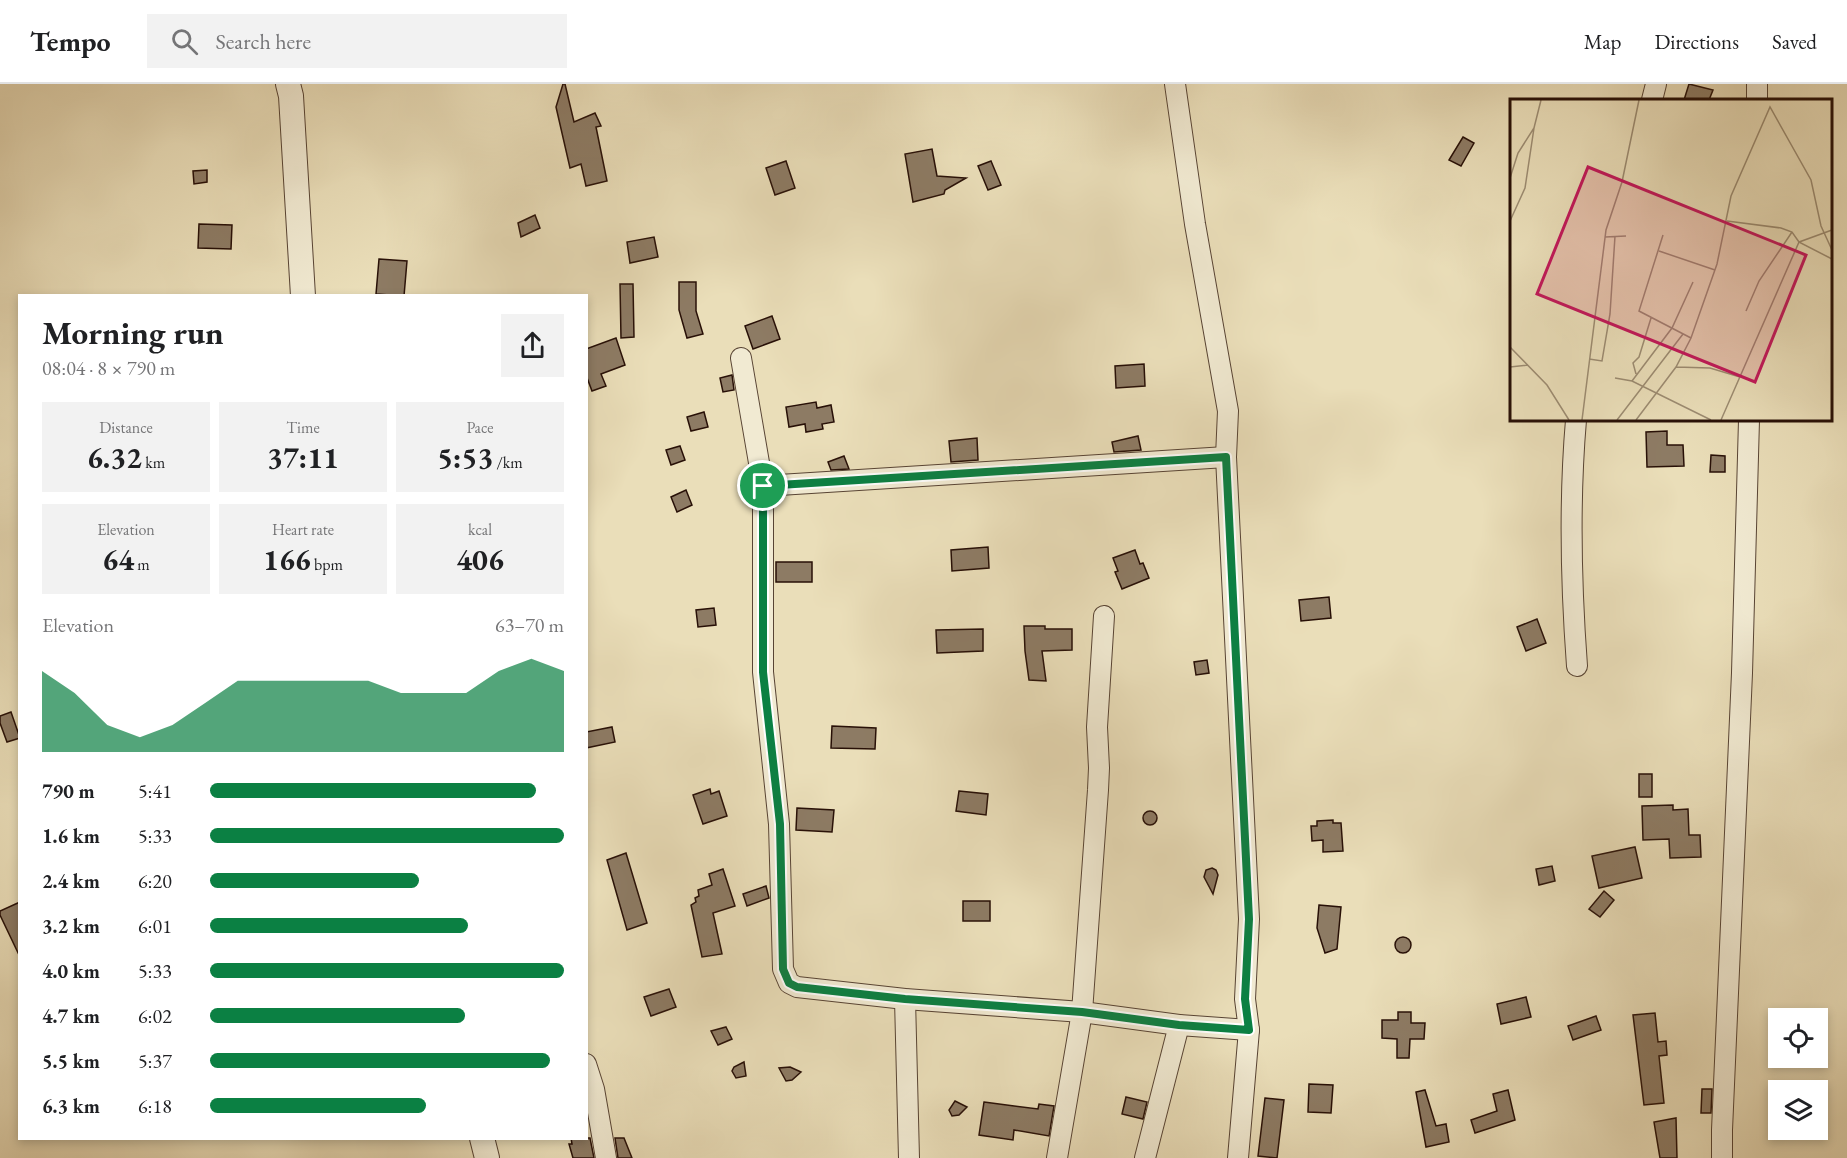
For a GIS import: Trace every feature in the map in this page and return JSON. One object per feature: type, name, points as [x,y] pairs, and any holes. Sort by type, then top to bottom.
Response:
[{"type":"street","points":[[288,84],[291,96],[303,294]]},
{"type":"street","points":[[1175,84],[1195,224],[1228,411],[1226,457],[1249,919],[1245,999],[1249,1030],[1238,1158]]},
{"type":"street","points":[[1652,99],[1656,84]]},
{"type":"street","points":[[741,358],[763,486],[763,672],[780,824],[783,969],[789,983],[797,987],[905,999],[1082,1012],[1179,1025],[1249,1030]]},
{"type":"street","points":[[1576,422],[1573,455],[1572,604],[1577,666]]},
{"type":"street","points":[[1722,1158],[1742,673],[1749,422]]},
{"type":"street","points":[[763,486],[1226,457]]},
{"type":"street","points":[[1057,1158],[1082,1012],[1098,790],[1097,727],[1104,616]]},
{"type":"street","points":[[905,999],[909,1158]]},
{"type":"street","points":[[1145,1158],[1179,1025]]},
{"type":"street","points":[[588,1070],[594,1089],[606,1158]]},
{"type":"street","points":[[482,1140],[487,1158]]},
{"type":"building","points":[[563,84],[565,84],[574,122],[595,113],[601,126],[596,127],[607,181],[586,186],[581,164],[570,168],[556,107]]},
{"type":"building","points":[[1689,84],[1713,90],[1709,99],[1684,99]]},
{"type":"building","points":[[1463,137],[1474,143],[1461,166],[1449,160]]},
{"type":"building","points":[[932,149],[937,176],[966,178],[945,190],[944,194],[913,202],[905,154]]},
{"type":"building","points":[[786,161],[795,188],[775,195],[766,168]]},
{"type":"building","points":[[991,161],[1001,185],[988,190],[978,166]]},
{"type":"building","points":[[207,170],[207,182],[194,184],[193,171]]},
{"type":"building","points":[[535,215],[540,228],[521,237],[518,223]]},
{"type":"building","points":[[199,224],[232,225],[231,249],[198,248]]},
{"type":"building","points":[[654,237],[658,257],[630,263],[627,242]]},
{"type":"building","points":[[379,259],[407,261],[404,294],[376,294]]},
{"type":"building","points":[[679,282],[696,282],[696,311],[703,334],[687,338],[679,310]]},
{"type":"building","points":[[620,284],[633,284],[634,337],[621,338]]},
{"type":"building","points":[[772,316],[780,339],[753,349],[745,326]]},
{"type":"building","points":[[616,338],[625,365],[601,374],[606,386],[592,391],[588,380],[588,348]]},
{"type":"building","points":[[1144,364],[1145,386],[1116,388],[1115,366]]},
{"type":"building","points":[[732,375],[734,390],[723,392],[720,378]]},
{"type":"building","points":[[816,402],[817,408],[831,405],[834,422],[822,424],[823,429],[806,432],[805,424],[789,427],[786,407]]},
{"type":"building","points":[[704,412],[708,427],[691,431],[687,417]]},
{"type":"building","points":[[1667,431],[1667,445],[1683,445],[1684,466],[1647,467],[1646,432]]},
{"type":"building","points":[[1138,436],[1141,450],[1114,452],[1112,442]]},
{"type":"building","points":[[977,438],[978,460],[951,462],[949,441]]},
{"type":"building","points":[[680,446],[685,460],[671,465],[666,450]]},
{"type":"building","points":[[1711,455],[1725,456],[1725,472],[1710,472]]},
{"type":"building","points":[[844,456],[849,469],[831,470],[828,462]]},
{"type":"building","points":[[686,490],[692,505],[677,512],[671,497]]},
{"type":"building","points":[[988,547],[989,568],[952,571],[951,550]]},
{"type":"building","points":[[1135,550],[1149,578],[1122,589],[1115,572],[1118,571],[1113,558]]},
{"type":"building","points":[[776,562],[812,562],[812,582],[776,582]]},
{"type":"building","points":[[1329,597],[1331,618],[1301,621],[1299,600]]},
{"type":"building","points":[[714,608],[716,625],[698,627],[696,610]]},
{"type":"building","points":[[1537,619],[1546,643],[1526,651],[1517,627]]},
{"type":"building","points":[[1024,626],[1072,629],[1072,650],[1042,651],[1046,681],[1029,680]]},
{"type":"building","points":[[983,629],[983,651],[937,653],[936,630]]},
{"type":"building","points":[[1207,660],[1209,673],[1196,675],[1194,662]]},
{"type":"building","points":[[11,712],[18,739],[7,742],[0,723],[0,716]]},
{"type":"building","points":[[832,726],[876,728],[875,749],[831,748]]},
{"type":"building","points":[[612,727],[615,742],[588,748],[588,732]]},
{"type":"building","points":[[1639,774],[1652,774],[1652,797],[1639,797]]},
{"type":"building","points":[[710,789],[711,794],[719,791],[727,816],[703,824],[693,795]]},
{"type":"building","points":[[959,791],[988,794],[986,815],[956,811]]},
{"type":"building","points":[[1673,805],[1673,810],[1688,809],[1689,835],[1700,835],[1701,857],[1670,858],[1669,839],[1643,840],[1642,806]]},
{"type":"building","points":[[797,808],[834,810],[832,832],[796,830]]},
{"type":"building","points":[[1147,811],[1153,811],[1157,818],[1153,825],[1147,825],[1143,821],[1143,815]]},
{"type":"building","points":[[1333,820],[1333,823],[1341,823],[1343,851],[1323,852],[1323,840],[1312,841],[1311,826],[1317,826],[1317,821]]},
{"type":"building","points":[[1635,847],[1642,878],[1599,888],[1592,856]]},
{"type":"building","points":[[626,853],[647,923],[627,930],[607,860]]},
{"type":"building","points":[[1552,866],[1555,881],[1539,885],[1536,869]]},
{"type":"building","points":[[1212,868],[1218,875],[1213,894],[1204,877],[1206,870]]},
{"type":"building","points":[[723,869],[735,906],[713,913],[722,954],[702,957],[691,905],[699,896],[698,890],[712,885],[709,874]]},
{"type":"building","points":[[766,886],[769,898],[747,906],[743,894]]},
{"type":"building","points":[[1604,891],[1614,900],[1600,917],[1589,909]]},
{"type":"building","points":[[963,901],[990,901],[990,921],[963,921]]},
{"type":"building","points":[[18,903],[18,953],[0,915],[0,911]]},
{"type":"building","points":[[1319,905],[1341,907],[1337,949],[1325,953],[1317,928]]},
{"type":"building","points":[[1400,937],[1406,937],[1411,945],[1409,951],[1400,953],[1395,948],[1395,942]]},
{"type":"building","points":[[669,989],[676,1007],[651,1016],[644,997]]},
{"type":"building","points":[[1526,997],[1531,1017],[1501,1024],[1497,1004]]},
{"type":"building","points":[[1398,1012],[1411,1012],[1411,1023],[1425,1023],[1424,1039],[1410,1039],[1409,1058],[1397,1058],[1397,1039],[1382,1038],[1382,1020],[1398,1020]]},
{"type":"building","points":[[1655,1013],[1658,1042],[1666,1041],[1667,1055],[1659,1056],[1664,1103],[1644,1105],[1633,1015]]},
{"type":"building","points":[[1596,1016],[1601,1030],[1573,1040],[1568,1026]]},
{"type":"building","points":[[726,1027],[732,1039],[718,1045],[711,1031]]},
{"type":"building","points":[[744,1062],[746,1076],[736,1078],[732,1071],[734,1067]]},
{"type":"building","points":[[790,1067],[801,1072],[792,1080],[786,1081],[779,1068]]},
{"type":"building","points":[[1309,1084],[1333,1085],[1331,1113],[1308,1112]]},
{"type":"building","points":[[1702,1089],[1712,1089],[1711,1113],[1701,1113]]},
{"type":"building","points":[[1425,1090],[1436,1126],[1446,1124],[1449,1142],[1426,1147],[1416,1092]]},
{"type":"building","points":[[1508,1090],[1515,1120],[1475,1133],[1471,1120],[1497,1111],[1493,1094]]},
{"type":"building","points":[[1126,1097],[1147,1102],[1143,1119],[1122,1114]]},
{"type":"building","points":[[1265,1098],[1284,1100],[1277,1158],[1258,1156]]},
{"type":"building","points":[[955,1101],[967,1107],[959,1115],[952,1116],[949,1110]]},
{"type":"building","points":[[984,1102],[1038,1109],[1039,1104],[1054,1106],[1049,1136],[1014,1130],[1013,1140],[979,1135]]},
{"type":"building","points":[[1676,1118],[1677,1158],[1660,1158],[1654,1122]]},
{"type":"building","points":[[590,1138],[594,1158],[573,1158],[569,1144],[572,1144],[571,1140]]},
{"type":"building","points":[[615,1138],[624,1138],[632,1158],[618,1158]]},
{"type":"route","points":[[1226,457],[1246,836],[1249,919],[1245,999],[1249,1030],[1179,1025],[1082,1012],[905,999],[797,987],[789,983],[783,969],[780,824],[763,672],[763,486],[1226,457]]}]
